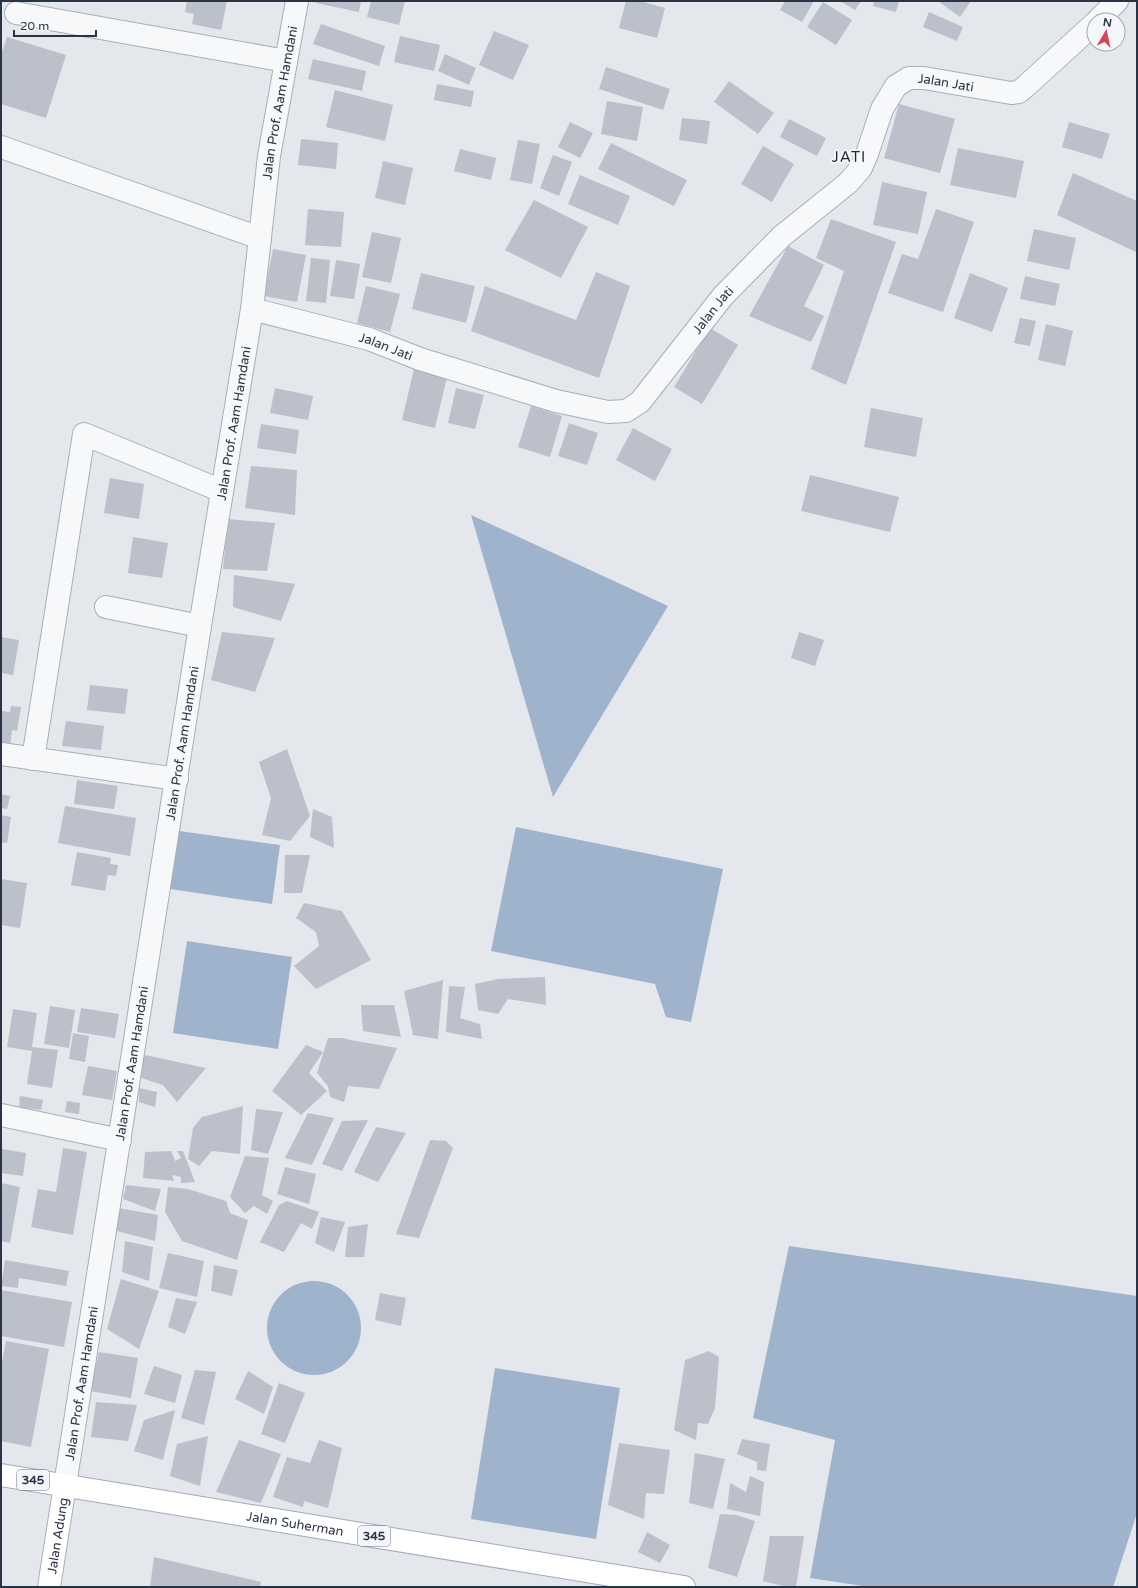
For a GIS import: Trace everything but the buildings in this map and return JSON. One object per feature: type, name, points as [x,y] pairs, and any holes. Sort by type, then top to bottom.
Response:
[{"type":"main road","name":"Jalan Suherman","points":[[1,1475],[676,1586]]},
{"type":"main road","name":"Jalan Adung","points":[[49,1587],[65,1485]]},
{"type":"street","name":"Jalan Prof. Aam Hamdani","points":[[65,1485],[200,626],[252,309],[269,156],[296,1]]},
{"type":"street","points":[[1106,12],[1117,1]]},
{"type":"street","points":[[16,13],[286,61]]},
{"type":"street","name":"Jalan Jati","points":[[252,309],[369,339],[427,361],[556,401],[608,412],[626,411],[640,402],[722,296],[782,236],[848,183],[861,168],[882,109],[896,86],[909,78],[924,78],[1011,93],[1019,92],[1086,31]]},
{"type":"street","points":[[1,147],[260,238]]},
{"type":"street","points":[[33,759],[84,434],[222,491]]},
{"type":"street","points":[[106,607],[200,626]]},
{"type":"street","points":[[1,754],[177,779]]},
{"type":"street","points":[[1,1115],[120,1140]]},
{"type":"water","points":[[471,515],[668,606],[553,797]]},
{"type":"water","points":[[516,827],[723,869],[691,1022],[666,1017],[655,984],[491,951]]},
{"type":"water","points":[[179,831],[280,845],[272,904],[170,889]]},
{"type":"water","points":[[187,941],[292,957],[278,1049],[173,1033]]},
{"type":"water","points":[[789,1246],[1137,1296],[1137,1513],[1113,1587],[869,1587],[810,1578],[835,1440],[753,1418]]},
{"type":"water","points":[[314,1281],[332,1285],[347,1295],[357,1310],[361,1328],[357,1346],[347,1361],[332,1371],[314,1375],[296,1371],[281,1361],[271,1346],[267,1328],[271,1310],[281,1295],[296,1285]]},
{"type":"water","points":[[495,1368],[620,1388],[596,1539],[471,1519]]},
{"type":"district","name":"JATI","points":[[849,157]]}]
